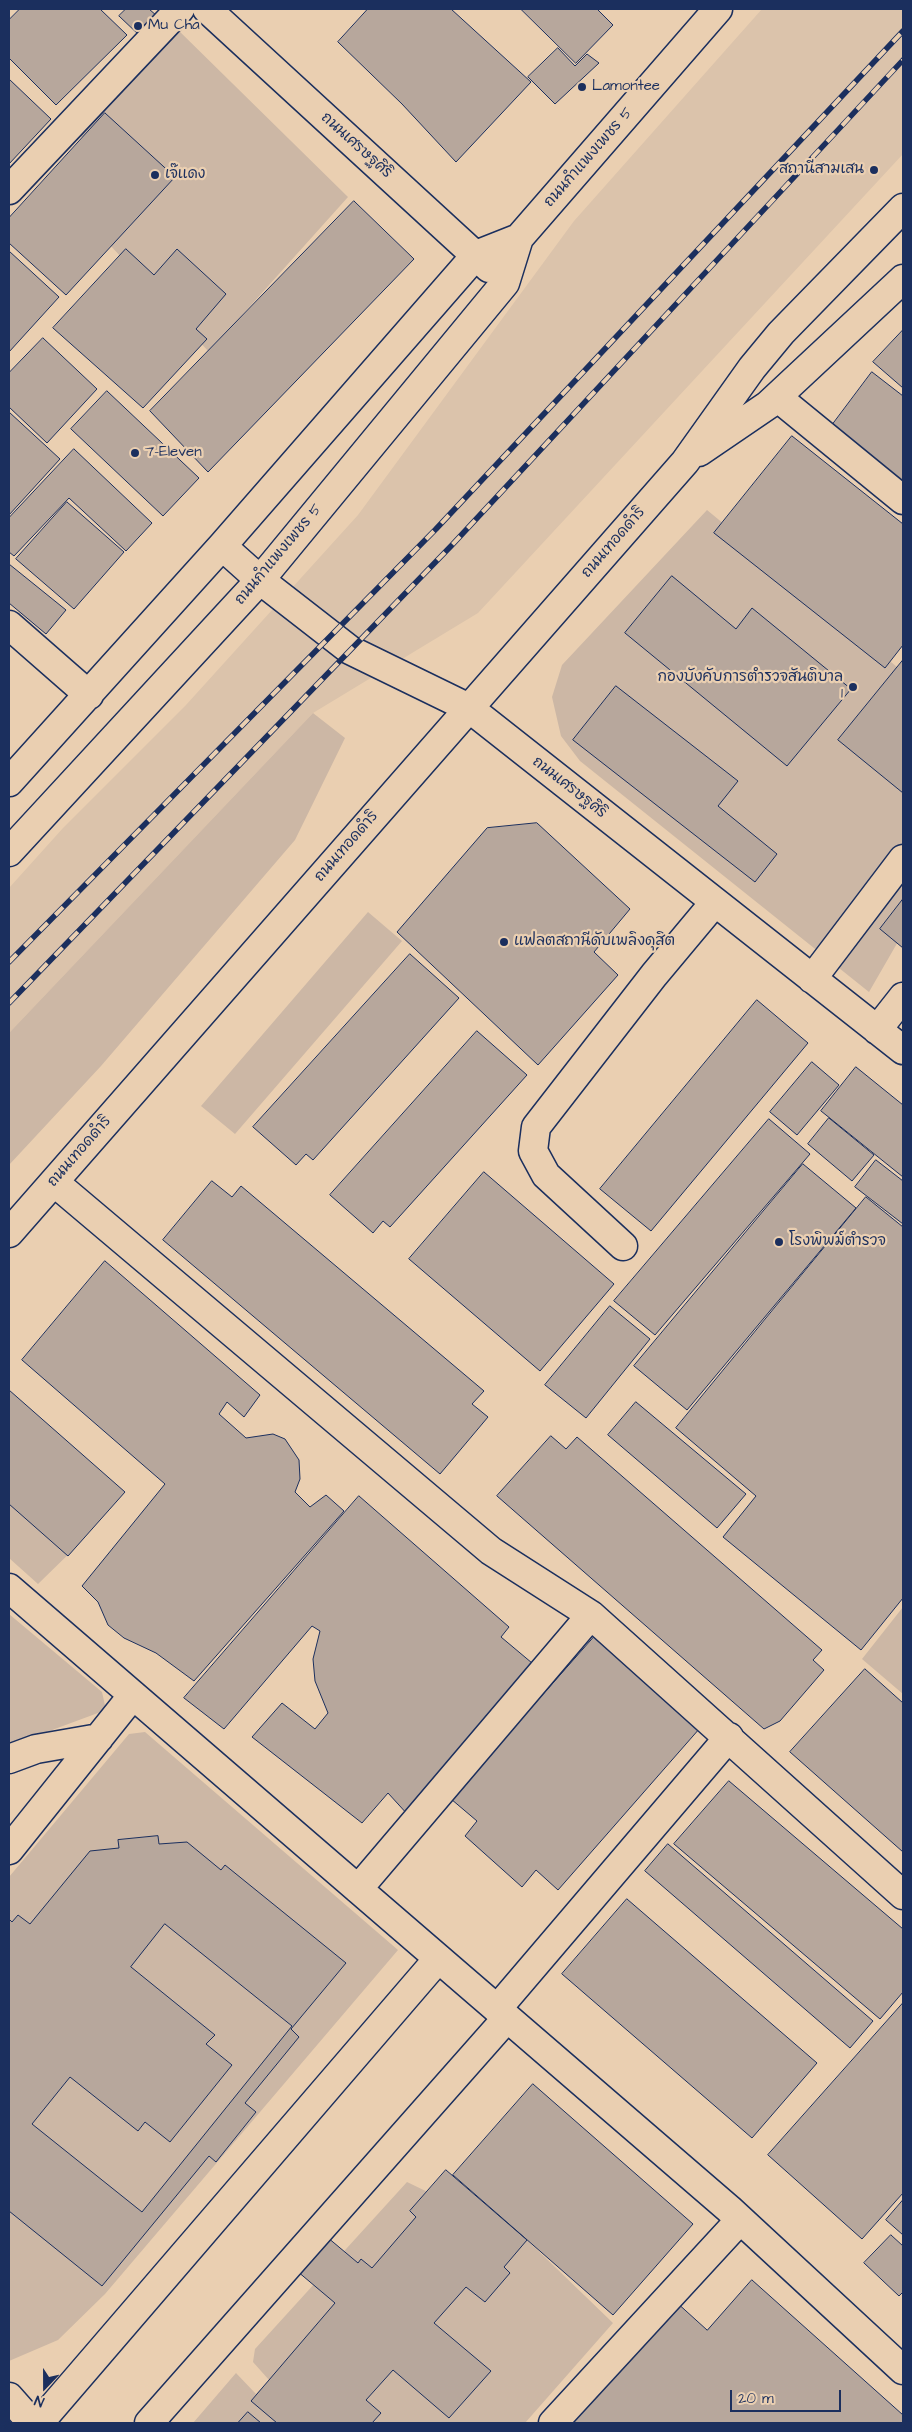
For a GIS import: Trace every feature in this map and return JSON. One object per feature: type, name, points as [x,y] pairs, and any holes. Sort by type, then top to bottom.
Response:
[{"type":"street","points":[[9,190],[180,9]]},
{"type":"street","name":"ถนนเศรษฐศิริ","points":[[207,9],[476,254],[505,283]]},
{"type":"street","name":"ถนนกำแพงเพชร 5","points":[[9,852],[260,580],[505,283],[519,238],[718,9]]},
{"type":"street","name":"ถนนเทอดดำริ","points":[[9,1234],[685,462],[752,368],[781,333],[903,208]]},
{"type":"street","name":"ถนนกำแพงเพชร 5","points":[[9,782],[222,546],[476,254],[519,238]]},
{"type":"street","name":"ถนนเทอดดำริ","points":[[685,462],[777,397],[903,279]]},
{"type":"street","points":[[777,397],[903,500]]},
{"type":"street","name":"ถนนเศรษฐศิริ","points":[[222,546],[260,580],[350,650],[469,708],[903,1050]]},
{"type":"street","points":[[9,626],[89,695]]},
{"type":"street","points":[[812,979],[903,859]]},
{"type":"street","points":[[623,1246],[546,1176],[533,1151],[536,1127],[654,975],[715,902]]},
{"type":"street","points":[[877,1030],[903,997]]},
{"type":"street","points":[[54,1182],[491,1551],[591,1614],[903,1895]]},
{"type":"street","points":[[9,1588],[740,2220],[903,2370]]},
{"type":"street","points":[[358,1889],[591,1614]]},
{"type":"street","points":[[9,1850],[133,1696]]},
{"type":"street","points":[[149,2423],[502,2013],[729,1737]]},
{"type":"street","points":[[9,1759],[36,1748],[98,1738]]},
{"type":"street","points":[[39,2423],[438,1959]]},
{"type":"street","points":[[553,2423],[740,2220]]},
{"type":"street","points":[[9,2397],[32,2423]]},
{"type":"shaded area","points":[[762,9],[903,9],[903,154],[478,613],[313,713],[9,1033],[9,888],[63,828],[186,705],[358,515],[574,221]]},
{"type":"shaded area","points":[[174,26],[348,197],[209,352],[109,244],[147,191],[78,134]]},
{"type":"shaded area","points":[[707,510],[897,667],[903,660],[903,933],[869,992],[580,761],[561,736],[552,697],[562,665]]},
{"type":"shaded area","points":[[313,713],[345,738],[295,840],[101,1066],[9,1165],[9,1033]]},
{"type":"shaded area","points":[[368,912],[402,941],[235,1134],[201,1106]]},
{"type":"shaded area","points":[[9,1475],[80,1543],[38,1584],[9,1558]]},
{"type":"shaded area","points":[[903,1607],[903,1694],[862,1659]]},
{"type":"shaded area","points":[[9,1614],[102,1692],[106,1710],[9,1746]]},
{"type":"shaded area","points":[[145,1732],[398,1950],[105,2294],[58,2340],[9,2361],[9,1877],[129,1734]]},
{"type":"shaded area","points":[[407,2182],[527,2240],[613,2323],[525,2423],[193,2423],[236,2373],[256,2394],[269,2380],[253,2362],[255,2349]]},
{"type":"building","points":[[20,9],[100,9],[127,35],[56,105],[9,58],[9,20]]},
{"type":"building","name":"Mu Cha","points":[[126,9],[149,9],[157,16],[139,35],[119,16]]},
{"type":"building","points":[[368,9],[451,9],[531,82],[456,162],[402,104],[338,42]]},
{"type":"building","points":[[521,9],[597,9],[613,25],[576,63]]},
{"type":"building","points":[[558,48],[575,66],[587,54],[599,63],[555,104],[528,77]]},
{"type":"building","points":[[9,79],[51,119],[9,164]]},
{"type":"building","points":[[105,113],[175,177],[66,295],[9,243],[9,218]]},
{"type":"building","points":[[354,201],[414,259],[208,472],[150,411]]},
{"type":"building","points":[[126,249],[154,275],[177,249],[226,294],[196,329],[207,339],[143,408],[53,328]]},
{"type":"building","points":[[9,251],[59,297],[9,352]]},
{"type":"building","points":[[903,330],[903,388],[873,362]]},
{"type":"building","points":[[43,338],[97,389],[47,443],[9,407],[9,373]]},
{"type":"building","points":[[872,372],[903,396],[903,484],[830,428]]},
{"type":"building","name":"7-Eleven","points":[[107,391],[199,478],[163,516],[71,429]]},
{"type":"building","points":[[9,412],[60,459],[9,515]]},
{"type":"building","points":[[792,436],[903,524],[903,645],[885,668],[714,533]]},
{"type":"building","points":[[74,449],[152,523],[126,551],[69,498],[14,556],[9,552],[9,518]]},
{"type":"building","points":[[67,502],[124,552],[74,609],[16,559]]},
{"type":"building","points":[[9,564],[66,610],[46,634],[9,603]]},
{"type":"building","points":[[672,576],[736,629],[752,608],[851,689],[787,766],[625,633]]},
{"type":"building","points":[[903,660],[903,793],[838,740]]},
{"type":"building","points":[[616,686],[738,781],[718,806],[777,854],[755,882],[573,740]]},
{"type":"building","name":"แฟลตสถานีดับเพลิงดุสิต","points":[[537,823],[630,909],[594,952],[618,975],[538,1065],[397,932],[487,828]]},
{"type":"building","points":[[903,899],[903,948],[880,929]]},
{"type":"building","points":[[410,954],[459,998],[313,1160],[306,1154],[296,1165],[253,1127]]},
{"type":"building","points":[[757,1000],[808,1043],[651,1231],[600,1189]]},
{"type":"building","points":[[477,1031],[527,1075],[390,1227],[383,1221],[373,1233],[330,1195]]},
{"type":"building","points":[[812,1062],[839,1085],[797,1135],[770,1112]]},
{"type":"building","points":[[856,1067],[903,1105],[903,1177],[821,1111]]},
{"type":"building","points":[[829,1118],[874,1155],[852,1181],[808,1144]]},
{"type":"building","points":[[769,1119],[810,1154],[655,1335],[614,1301]]},
{"type":"building","points":[[876,1160],[903,1181],[903,1224],[855,1187]]},
{"type":"building","points":[[803,1164],[856,1208],[687,1410],[634,1366]]},
{"type":"building","points":[[484,1172],[614,1284],[540,1371],[409,1259]]},
{"type":"building","points":[[212,1181],[232,1197],[241,1186],[484,1391],[472,1404],[488,1417],[440,1474],[163,1240]]},
{"type":"building","points":[[866,1197],[903,1227],[903,1598],[861,1650],[723,1537],[756,1496],[676,1428]]},
{"type":"building","points":[[105,1261],[260,1395],[244,1417],[227,1402],[219,1414],[246,1438],[273,1434],[285,1439],[299,1460],[300,1479],[295,1492],[310,1507],[326,1495],[344,1511],[194,1681],[156,1653],[124,1638],[108,1625],[98,1602],[82,1586],[165,1484],[22,1360]]},
{"type":"building","points":[[610,1306],[650,1339],[586,1418],[545,1385]]},
{"type":"building","points":[[9,1390],[125,1492],[68,1556],[9,1504]]},
{"type":"building","points":[[636,1402],[746,1494],[717,1528],[608,1435]]},
{"type":"building","points":[[551,1436],[566,1449],[577,1437],[822,1650],[813,1660],[824,1670],[780,1721],[764,1729],[497,1496]]},
{"type":"building","points":[[359,1496],[509,1627],[501,1637],[532,1663],[409,1816],[388,1793],[362,1823],[252,1737],[282,1703],[315,1729],[328,1713],[315,1681],[313,1659],[320,1631],[312,1626],[224,1729],[184,1698]]},
{"type":"building","points":[[595,1636],[700,1728],[558,1890],[536,1870],[522,1887],[465,1836],[477,1821],[451,1799]]},
{"type":"building","points":[[865,1669],[903,1703],[903,1852],[790,1752]]},
{"type":"building","points":[[729,1781],[903,1929],[903,1992],[880,2019],[674,1844]]},
{"type":"building","points":[[158,1836],[159,1844],[187,1842],[221,1870],[225,1865],[346,1963],[291,2029],[299,2037],[245,2103],[256,2112],[216,2162],[209,2156],[102,2286],[9,2211],[9,1919],[12,1922],[18,1915],[30,1924],[90,1851],[119,1848],[118,1840]],"holes":[[[165,1924],[292,2026],[142,2212],[32,2124],[70,2077],[138,2131],[145,2122],[170,2142],[232,2065],[206,2044],[215,2035],[131,1967]]]},
{"type":"building","points":[[668,1844],[873,2021],[850,2048],[645,1871]]},
{"type":"building","points":[[627,1899],[817,2063],[752,2138],[562,1974]]},
{"type":"building","points":[[903,2003],[903,2193],[862,2239],[768,2155]]},
{"type":"building","points":[[533,2084],[693,2224],[613,2315],[453,2175]]},
{"type":"building","points":[[446,2170],[527,2240],[504,2267],[510,2273],[485,2302],[466,2287],[434,2323],[491,2371],[449,2418],[393,2370],[366,2400],[381,2413],[372,2423],[277,2423],[251,2401],[335,2303],[297,2271],[327,2237],[358,2263],[361,2259],[372,2268],[416,2217],[410,2211]]},
{"type":"building","points":[[903,2200],[903,2235],[886,2220]]},
{"type":"building","points":[[891,2235],[903,2246],[903,2292],[899,2296],[864,2263]]},
{"type":"building","points":[[752,2280],[903,2415],[903,2423],[564,2423],[675,2301],[707,2330]]},
{"type":"building","points":[[248,2412],[261,2423],[238,2423]]},
{"type":"railway","points":[[9,962],[436,529],[903,31]]},
{"type":"railway","points":[[9,1003],[452,545],[903,60]]},
{"type":"place","name":"Mu Cha","points":[[138,26]]},
{"type":"place","name":"Lamontee","points":[[582,87]]},
{"type":"place","name":"สถานีสามเสน","points":[[874,170]]},
{"type":"place","name":"เจ๊แดง","points":[[155,175]]},
{"type":"place","name":"7-Eleven","points":[[135,453]]},
{"type":"place","name":"กองบังคับการตำรวจสันติบาล 1","points":[[853,687]]},
{"type":"place","name":"แฟลตสถานีดับเพลิงดุสิต","points":[[504,942]]},
{"type":"place","name":"โรงพิพม์ตำรวจ","points":[[779,1242]]}]
